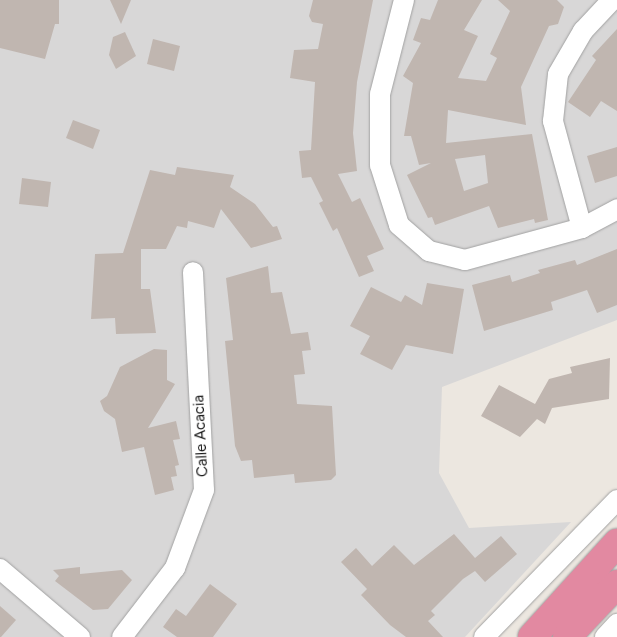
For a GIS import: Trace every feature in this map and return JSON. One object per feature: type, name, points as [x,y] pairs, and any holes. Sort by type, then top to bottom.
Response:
[{"type":"highway","points":[[583,582],[583,563],[617,525]]},
{"type":"highway","points":[[532,637],[617,543]]},
{"type":"highway","points":[[583,582],[617,566]]},
{"type":"highway","points":[[567,637],[617,584]]},
{"type":"street","points":[[404,0],[380,94],[380,166],[399,225],[429,251],[465,260],[582,228],[617,209]]},
{"type":"street","points":[[582,228],[553,121],[558,74],[583,31],[612,0]]},
{"type":"street","name":"Calle Acacia","points":[[122,637],[175,568],[204,490],[193,272]]},
{"type":"street","points":[[484,637],[617,500]]},
{"type":"street","points":[[0,569],[80,637]]},
{"type":"street","points":[[605,637],[617,624]]},
{"type":"shaded area","points":[[0,0],[617,0],[617,320],[442,387],[439,473],[469,528],[571,522],[465,637],[0,637]]},
{"type":"building","points":[[0,0],[59,0],[59,24],[55,24],[45,59],[0,48]]},
{"type":"building","points":[[110,0],[131,0],[121,24]]},
{"type":"building","points":[[313,0],[373,0],[357,82],[353,133],[357,171],[338,174],[352,202],[360,198],[384,249],[367,256],[374,271],[359,277],[337,228],[333,231],[319,203],[323,201],[311,177],[302,178],[299,151],[311,150],[315,82],[290,78],[294,50],[318,49],[323,24],[312,22],[309,16]]},
{"type":"building","points":[[438,0],[482,0],[464,30],[478,36],[458,78],[486,81],[497,58],[490,54],[510,11],[498,0],[557,0],[564,7],[558,24],[549,26],[521,87],[526,125],[448,110],[446,143],[532,134],[548,220],[535,223],[534,219],[498,228],[489,206],[435,225],[432,217],[428,218],[407,175],[431,163],[419,165],[411,136],[404,136],[413,83],[403,76],[421,43],[413,40],[421,18],[430,20]],"holes":[[[485,155],[488,183],[464,191],[455,159]]]},
{"type":"building","points":[[617,29],[617,111],[601,101],[590,117],[568,102],[596,60],[592,56]]},
{"type":"building","points":[[125,32],[136,56],[116,69],[109,55],[113,37]]},
{"type":"building","points":[[153,39],[180,46],[174,71],[147,64]]},
{"type":"building","points":[[73,120],[100,130],[93,149],[66,138]]},
{"type":"building","points":[[617,147],[617,176],[595,183],[587,156]]},
{"type":"building","points":[[177,167],[234,175],[230,187],[255,204],[273,227],[277,226],[282,239],[251,248],[221,209],[214,228],[188,221],[187,228],[177,226],[166,249],[141,249],[141,289],[150,289],[156,333],[116,334],[115,318],[91,319],[95,254],[123,253],[150,170],[175,175]]},
{"type":"building","points":[[22,178],[51,182],[48,207],[19,204]]},
{"type":"building","points":[[617,249],[617,305],[597,313],[587,290],[551,302],[553,310],[484,331],[472,285],[510,275],[512,282],[540,273],[538,270],[575,260],[577,265]]},
{"type":"building","points":[[268,266],[271,293],[282,292],[291,334],[308,332],[311,350],[302,351],[305,374],[294,375],[297,404],[332,406],[336,475],[331,480],[295,483],[294,474],[254,478],[252,460],[241,461],[235,446],[225,341],[233,340],[226,278]]},
{"type":"building","points":[[427,283],[464,289],[453,354],[406,345],[392,370],[360,354],[370,336],[350,326],[371,287],[401,302],[405,295],[422,305]]},
{"type":"building","points":[[154,349],[167,350],[167,380],[175,384],[148,428],[176,421],[180,439],[173,440],[179,465],[175,466],[177,476],[171,477],[174,490],[155,495],[144,447],[122,452],[115,419],[104,411],[100,401],[107,396],[120,367]]},
{"type":"building","points":[[610,358],[609,399],[552,408],[545,424],[537,419],[520,437],[481,416],[499,385],[535,404],[549,379],[572,373],[570,367]]},
{"type":"building","points":[[454,534],[475,558],[501,536],[517,554],[485,582],[475,571],[463,579],[431,611],[435,615],[428,621],[443,637],[406,637],[390,625],[361,595],[367,589],[341,562],[356,548],[372,566],[394,545],[414,565]]},
{"type":"building","points":[[80,567],[80,574],[122,570],[132,580],[108,609],[93,610],[55,581],[59,576],[53,570]]},
{"type":"building","points":[[210,584],[237,604],[213,637],[177,637],[163,627],[176,609],[186,616]]},
{"type":"building","points":[[0,606],[16,620],[1,637],[0,637]]}]
